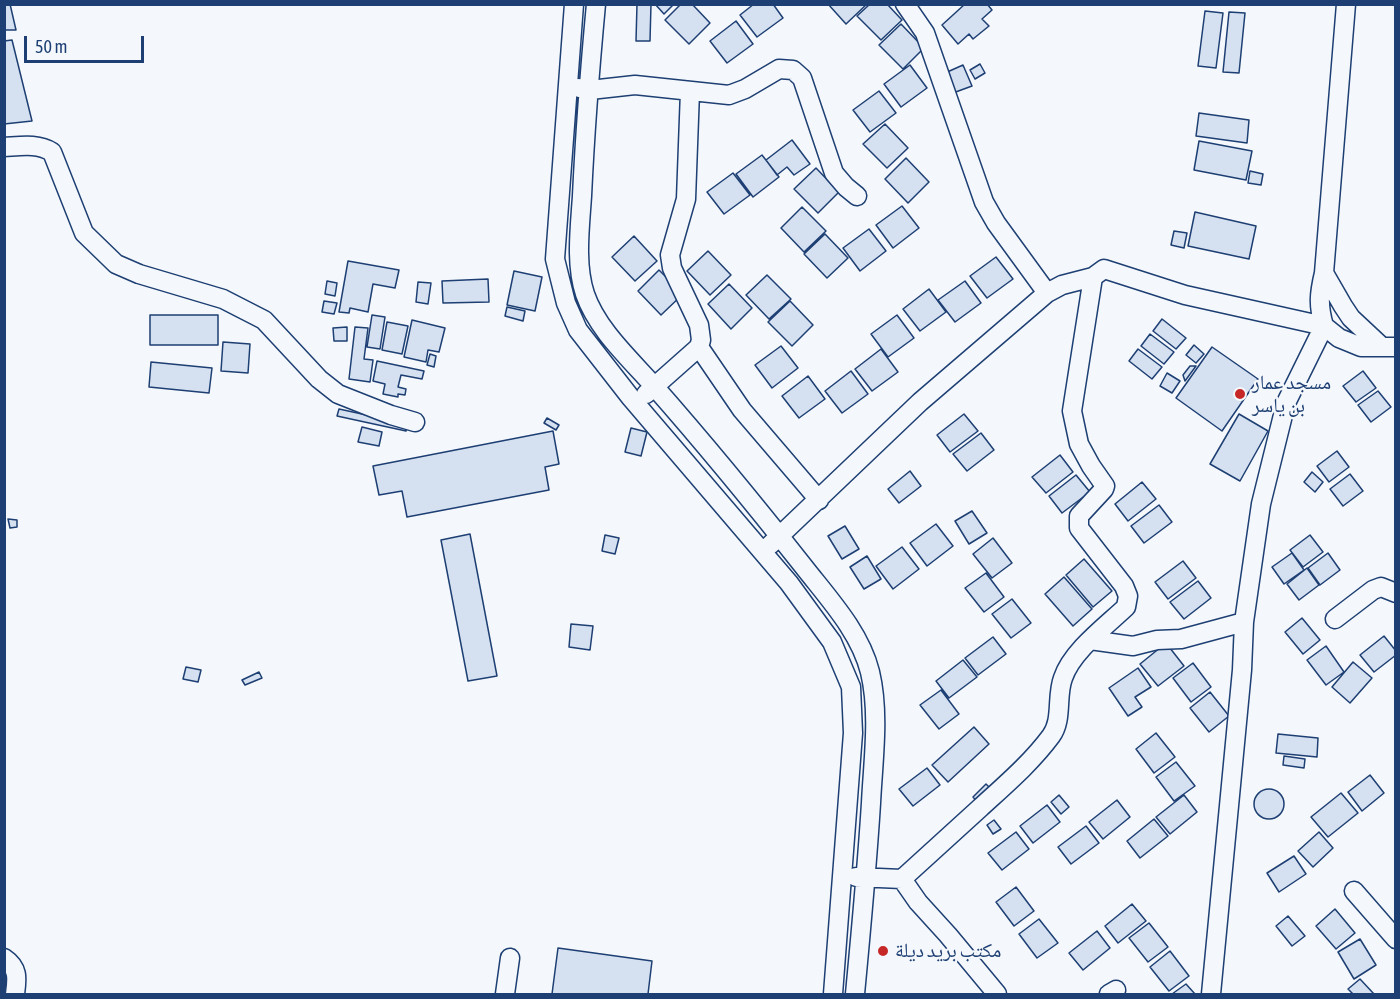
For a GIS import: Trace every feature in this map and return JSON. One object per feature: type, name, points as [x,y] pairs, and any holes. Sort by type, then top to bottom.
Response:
[{"type":"street","points":[[574,4],[555,259],[566,303],[578,330],[635,404],[789,583],[832,642],[851,687],[853,733],[833,994]]},
{"type":"street","points":[[596,4],[584,146],[580,233],[584,292],[594,315],[780,537],[840,613],[861,644],[870,672],[875,705],[866,877],[855,994]]},
{"type":"street","points":[[905,4],[925,33],[984,202],[996,224],[1047,293]]},
{"type":"street","points":[[1211,994],[1245,622],[1261,504],[1286,403],[1324,326],[1319,308],[1319,293],[1324,273],[1347,4]]},
{"type":"street","points":[[568,87],[590,90],[634,85],[729,95],[745,89],[779,69],[793,70],[802,78],[834,173],[857,196]]},
{"type":"street","points":[[635,404],[699,347],[701,340],[699,325],[672,268],[670,255],[686,199],[690,91]]},
{"type":"street","points":[[4,147],[32,146],[45,148],[52,152],[84,233],[116,264],[140,274],[223,300],[264,320],[319,379],[338,394],[415,422]]},
{"type":"street","points":[[762,552],[921,402],[1047,293],[1062,285],[1093,277],[1104,269],[1185,295],[1324,326],[1339,338],[1361,347],[1388,346]]},
{"type":"street","points":[[1324,273],[1342,306],[1388,346]]},
{"type":"street","points":[[842,875],[902,879],[1009,782],[1053,733],[1057,721],[1061,681],[1065,672],[1090,640],[1126,607],[1128,596],[1124,586],[1079,528],[1079,516],[1105,486],[1090,466],[1079,444],[1072,411],[1093,277]]},
{"type":"street","points":[[699,347],[741,410],[819,500]]},
{"type":"street","points":[[1335,619],[1373,590],[1381,587],[1395,593]]},
{"type":"street","points":[[1090,640],[1133,646],[1157,640],[1181,639],[1245,622]]},
{"type":"street","points":[[902,879],[918,902],[997,994]]},
{"type":"street","points":[[1354,891],[1395,939]]},
{"type":"street","points":[[4,958],[11,963],[17,973],[15,994]]},
{"type":"street","points":[[505,994],[510,958]]},
{"type":"building","points":[[4,4],[10,4],[16,30],[4,30]]},
{"type":"building","points":[[637,4],[651,4],[650,41],[636,41]]},
{"type":"building","points":[[655,4],[674,4],[664,14]]},
{"type":"building","points":[[681,4],[692,4],[710,23],[689,44],[665,20]]},
{"type":"building","points":[[754,4],[773,4],[783,18],[757,37],[740,15]]},
{"type":"building","points":[[828,4],[867,4],[846,24]]},
{"type":"building","points":[[870,4],[887,4],[902,20],[881,40],[857,16]]},
{"type":"building","points":[[965,4],[987,4],[992,10],[982,19],[989,26],[973,39],[969,34],[958,44],[942,25]]},
{"type":"building","points":[[1205,11],[1223,13],[1216,68],[1198,66]]},
{"type":"building","points":[[1229,12],[1245,13],[1239,73],[1223,72]]},
{"type":"building","points":[[736,21],[753,44],[727,63],[710,41]]},
{"type":"building","points":[[901,24],[924,48],[903,69],[879,45]]},
{"type":"building","points":[[12,40],[32,121],[4,124],[4,41]]},
{"type":"building","points":[[980,64],[985,73],[975,79],[970,70]]},
{"type":"building","points":[[910,65],[927,88],[901,107],[884,84]]},
{"type":"building","points":[[963,65],[972,86],[953,93],[945,73]]},
{"type":"building","points":[[879,91],[896,113],[870,132],[853,110]]},
{"type":"building","points":[[1199,113],[1249,120],[1247,143],[1196,136]]},
{"type":"building","points":[[885,124],[908,148],[887,168],[863,144]]},
{"type":"building","points":[[792,140],[810,164],[794,175],[787,167],[777,175],[766,160]]},
{"type":"building","points":[[1199,141],[1252,151],[1246,180],[1194,170]]},
{"type":"building","points":[[762,155],[779,177],[753,197],[736,174]]},
{"type":"building","points":[[906,158],[929,182],[908,203],[885,179]]},
{"type":"building","points":[[816,168],[839,192],[818,213],[794,189]]},
{"type":"building","points":[[1250,171],[1263,174],[1261,185],[1248,183]]},
{"type":"building","points":[[733,173],[750,195],[724,214],[707,192]]},
{"type":"building","points":[[902,206],[919,228],[893,248],[876,225]]},
{"type":"building","points":[[802,207],[826,231],[804,252],[781,228]]},
{"type":"building","points":[[1195,212],[1256,226],[1249,259],[1188,246]]},
{"type":"building","points":[[869,229],[886,251],[860,271],[843,248]]},
{"type":"building","points":[[1174,231],[1187,233],[1184,248],[1171,245]]},
{"type":"building","points":[[825,234],[848,258],[827,278],[804,254]]},
{"type":"building","points":[[634,236],[657,261],[635,281],[612,257]]},
{"type":"building","points":[[708,251],[731,275],[710,295],[687,271]]},
{"type":"building","points":[[996,257],[1013,279],[987,298],[970,276]]},
{"type":"building","points":[[348,261],[399,270],[395,288],[373,284],[368,312],[350,308],[349,313],[339,312]]},
{"type":"building","points":[[659,270],[683,294],[661,315],[638,291]]},
{"type":"building","points":[[514,271],[542,277],[535,311],[507,305]]},
{"type":"building","points":[[767,275],[791,299],[769,319],[746,295]]},
{"type":"building","points":[[488,279],[489,302],[443,303],[442,281]]},
{"type":"building","points":[[327,281],[337,283],[335,296],[325,294]]},
{"type":"building","points":[[965,281],[981,303],[955,322],[938,300]]},
{"type":"building","points":[[418,282],[431,283],[428,304],[416,302]]},
{"type":"building","points":[[729,284],[752,308],[731,329],[708,304]]},
{"type":"building","points":[[929,289],[946,312],[920,331],[903,309]]},
{"type":"building","points":[[324,301],[337,303],[334,314],[322,312]]},
{"type":"building","points":[[790,301],[813,325],[792,346],[768,322]]},
{"type":"building","points":[[507,307],[525,311],[523,321],[505,316]]},
{"type":"building","points":[[150,315],[218,315],[218,345],[150,345]]},
{"type":"building","points":[[372,315],[385,317],[380,349],[367,347]]},
{"type":"building","points":[[897,315],[914,338],[888,357],[871,334]]},
{"type":"building","points":[[1162,319],[1186,338],[1176,349],[1153,331]]},
{"type":"building","points":[[412,320],[445,328],[439,352],[428,350],[426,362],[404,357]]},
{"type":"building","points":[[387,322],[408,326],[402,354],[382,350]]},
{"type":"building","points":[[347,327],[347,341],[334,341],[333,328]]},
{"type":"building","points":[[355,327],[368,328],[364,359],[373,360],[370,382],[349,379]]},
{"type":"building","points":[[1150,334],[1174,352],[1164,364],[1141,346]]},
{"type":"building","points":[[223,342],[250,344],[248,373],[221,371]]},
{"type":"building","points":[[1194,345],[1204,354],[1196,363],[1186,355]]},
{"type":"building","points":[[781,346],[798,368],[772,388],[755,365]]},
{"type":"building","points":[[1212,347],[1258,379],[1222,431],[1176,398]]},
{"type":"building","points":[[881,349],[898,372],[872,391],[855,369]]},
{"type":"building","points":[[1138,349],[1162,367],[1152,379],[1129,361]]},
{"type":"building","points":[[430,354],[436,356],[434,367],[427,365]]},
{"type":"building","points":[[377,361],[424,371],[422,379],[401,375],[398,387],[406,389],[405,395],[398,394],[398,397],[383,394],[385,384],[373,381]]},
{"type":"building","points":[[151,362],[212,368],[209,393],[149,387]]},
{"type":"building","points":[[1190,366],[1196,366],[1185,381],[1183,375]]},
{"type":"building","points":[[851,371],[868,394],[842,413],[825,391]]},
{"type":"building","points":[[1363,371],[1376,388],[1356,402],[1343,386]]},
{"type":"building","points":[[1167,373],[1180,381],[1172,393],[1160,386]]},
{"type":"building","points":[[808,376],[825,399],[799,418],[782,396]]},
{"type":"building","points":[[1378,391],[1391,407],[1371,422],[1358,405]]},
{"type":"building","points":[[339,409],[408,424],[406,431],[337,416]]},
{"type":"building","points":[[964,414],[978,431],[950,452],[937,435]]},
{"type":"building","points":[[1239,414],[1268,431],[1240,481],[1210,464]]},
{"type":"building","points":[[547,418],[559,425],[556,430],[544,423]]},
{"type":"building","points":[[362,427],[382,432],[379,446],[358,442]]},
{"type":"building","points":[[631,428],[647,432],[641,456],[625,452]]},
{"type":"building","points":[[553,431],[559,464],[545,467],[549,490],[407,517],[402,491],[379,495],[373,466]]},
{"type":"building","points":[[981,433],[994,450],[967,471],[953,454]]},
{"type":"building","points":[[1337,451],[1349,467],[1329,482],[1317,466]]},
{"type":"building","points":[[1060,455],[1073,472],[1046,493],[1032,477]]},
{"type":"building","points":[[910,471],[921,486],[899,503],[888,489]]},
{"type":"building","points":[[1312,472],[1323,482],[1315,492],[1304,482]]},
{"type":"building","points":[[1350,474],[1363,491],[1343,506],[1330,489]]},
{"type":"building","points":[[1076,475],[1090,492],[1062,513],[1049,496]]},
{"type":"building","points":[[1142,482],[1156,499],[1128,521],[1115,504]]},
{"type":"building","points":[[1159,505],[1172,522],[1144,543],[1131,526]]},
{"type":"building","points":[[972,511],[987,533],[969,544],[955,521]]},
{"type":"building","points":[[8,519],[17,520],[17,527],[10,528]]},
{"type":"building","points":[[936,524],[953,546],[927,566],[910,543]]},
{"type":"building","points":[[845,526],[859,549],[842,559],[828,536]]},
{"type":"building","points":[[470,534],[497,676],[468,681],[441,540]]},
{"type":"building","points":[[605,535],[619,538],[615,554],[602,551]]},
{"type":"building","points":[[1310,535],[1323,552],[1303,567],[1290,550]]},
{"type":"building","points":[[993,538],[1012,563],[992,578],[973,554]]},
{"type":"building","points":[[902,547],[919,569],[893,589],[876,566]]},
{"type":"building","points":[[1292,553],[1304,570],[1284,584],[1272,567]]},
{"type":"building","points":[[1328,553],[1340,570],[1320,585],[1308,568]]},
{"type":"building","points":[[867,556],[881,579],[864,589],[850,567]]},
{"type":"building","points":[[1084,559],[1112,591],[1093,607],[1066,575]]},
{"type":"building","points":[[1183,561],[1196,578],[1168,599],[1155,582]]},
{"type":"building","points":[[1307,568],[1319,585],[1299,600],[1287,584]]},
{"type":"building","points":[[986,573],[1004,597],[984,612],[965,588]]},
{"type":"building","points":[[1064,577],[1092,609],[1073,626],[1045,594]]},
{"type":"building","points":[[1198,581],[1211,598],[1184,619],[1170,602]]},
{"type":"building","points":[[1012,599],[1031,623],[1011,638],[992,614]]},
{"type":"building","points":[[1302,618],[1320,640],[1303,654],[1285,632]]},
{"type":"building","points":[[571,624],[593,626],[590,650],[569,647]]},
{"type":"building","points":[[1384,636],[1396,651],[1396,655],[1374,672],[1360,655]]},
{"type":"building","points":[[993,637],[1006,654],[978,675],[965,658]]},
{"type":"building","points":[[1166,643],[1184,666],[1158,686],[1140,664]]},
{"type":"building","points":[[1326,646],[1344,672],[1326,685],[1307,660]]},
{"type":"building","points":[[963,660],[977,677],[949,698],[936,681]]},
{"type":"building","points":[[1353,662],[1372,678],[1350,703],[1332,687]]},
{"type":"building","points":[[1193,663],[1211,687],[1191,702],[1173,678]]},
{"type":"building","points":[[186,667],[201,670],[198,682],[183,679]]},
{"type":"building","points":[[1138,668],[1151,687],[1135,697],[1142,707],[1128,716],[1109,688]]},
{"type":"building","points":[[259,672],[262,678],[245,685],[242,680]]},
{"type":"building","points":[[941,690],[959,714],[939,729],[920,705]]},
{"type":"building","points":[[1210,692],[1229,716],[1209,732],[1190,708]]},
{"type":"building","points":[[974,727],[989,744],[948,782],[932,765]]},
{"type":"building","points":[[1156,733],[1175,757],[1154,773],[1136,749]]},
{"type":"building","points":[[1278,734],[1318,738],[1317,757],[1276,753]]},
{"type":"building","points":[[1284,756],[1305,759],[1304,768],[1283,765]]},
{"type":"building","points":[[1176,762],[1195,786],[1174,801],[1156,777]]},
{"type":"building","points":[[927,768],[940,785],[913,806],[899,789]]},
{"type":"building","points":[[1370,775],[1384,793],[1362,811],[1348,792]]},
{"type":"building","points":[[986,784],[994,792],[980,805],[973,797]]},
{"type":"building","points":[[1269,789],[1279,794],[1284,804],[1279,814],[1269,819],[1259,814],[1254,804],[1259,794]]},
{"type":"building","points":[[1341,793],[1358,813],[1328,837],[1311,817]]},
{"type":"building","points":[[1059,795],[1069,807],[1061,814],[1051,802]]},
{"type":"building","points":[[1184,795],[1197,812],[1170,834],[1156,817]]},
{"type":"building","points":[[1117,800],[1130,817],[1103,839],[1089,822]]},
{"type":"building","points":[[1047,805],[1060,822],[1033,843],[1020,826]]},
{"type":"building","points":[[1154,819],[1168,836],[1140,858],[1127,841]]},
{"type":"building","points":[[994,820],[1001,829],[993,834],[987,825]]},
{"type":"building","points":[[1086,826],[1099,843],[1071,864],[1058,847]]},
{"type":"building","points":[[1016,832],[1029,849],[1002,870],[988,853]]},
{"type":"building","points":[[1319,832],[1333,848],[1313,867],[1298,851]]},
{"type":"building","points":[[1294,856],[1306,874],[1279,892],[1267,873]]},
{"type":"building","points":[[1016,887],[1034,911],[1014,926],[996,902]]},
{"type":"building","points":[[1132,904],[1146,921],[1118,943],[1105,926]]},
{"type":"building","points":[[1335,909],[1355,933],[1336,949],[1316,926]]},
{"type":"building","points":[[1288,916],[1305,936],[1292,946],[1276,926]]},
{"type":"building","points":[[1039,919],[1058,943],[1037,958],[1019,934]]},
{"type":"building","points":[[1149,923],[1168,947],[1148,962],[1129,938]]},
{"type":"building","points":[[1097,931],[1110,948],[1083,970],[1069,953]]},
{"type":"building","points":[[1360,939],[1376,965],[1354,979],[1338,952]]},
{"type":"building","points":[[558,948],[652,961],[648,994],[552,994]]},
{"type":"building","points":[[1170,951],[1189,976],[1169,991],[1150,967]]},
{"type":"building","points":[[1360,979],[1374,994],[1353,994],[1348,989]]},
{"type":"building","points":[[1186,984],[1195,994],[1172,994]]},
{"type":"place","name":"مسجد عمار بن ياسر","points":[[1240,394]]},
{"type":"place","name":"مكتب بريد ديلة","points":[[883,951]]}]
